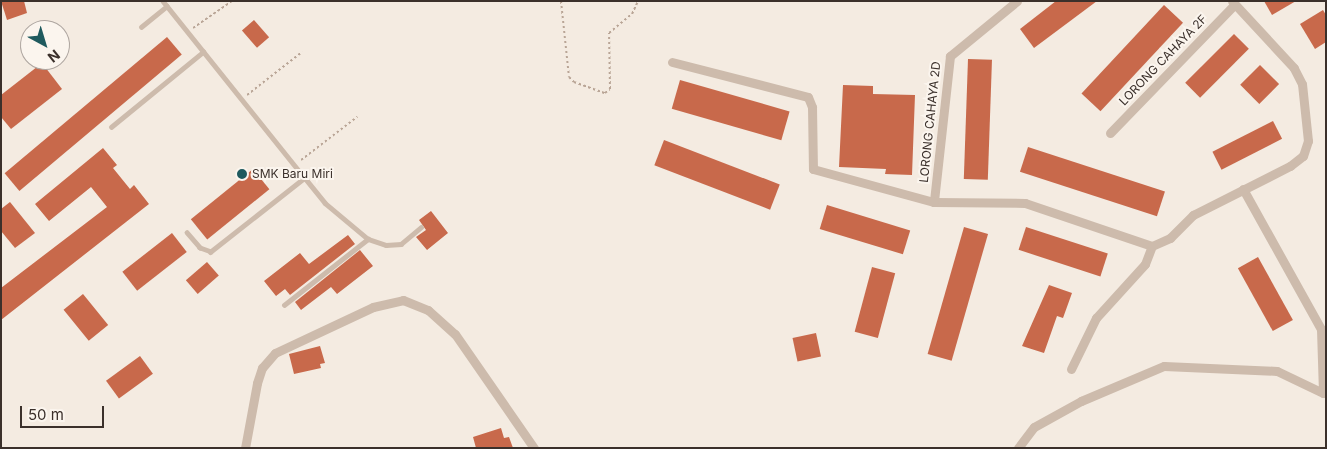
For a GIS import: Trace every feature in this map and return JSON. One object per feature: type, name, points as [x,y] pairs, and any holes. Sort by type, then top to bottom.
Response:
[{"type":"street","name":"LORONG CAHAYA 2D","points":[[1017,1],[950,56],[934,202],[1025,203],[1152,246]]},
{"type":"street","points":[[1071,370],[1096,318],[1144,264],[1152,246],[1170,238],[1193,215],[1290,166],[1303,156],[1308,141],[1302,84],[1294,68],[1233,3]]},
{"type":"street","name":"LORONG CAHAYA 2F","points":[[1110,132],[1233,3]]},
{"type":"street","points":[[672,62],[808,97],[812,106],[813,169],[934,202]]},
{"type":"street","points":[[1018,448],[1034,426],[1082,401],[1164,366],[1277,371],[1324,394],[1321,329],[1243,189]]},
{"type":"street","points":[[245,448],[257,383],[262,368],[275,353],[373,306],[404,300],[428,310],[455,334],[534,448]]},
{"type":"lane","points":[[163,1],[325,203],[368,239],[386,245],[401,244],[421,227]]},
{"type":"lane","points":[[141,27],[167,6]]},
{"type":"lane","points":[[111,127],[203,52]]},
{"type":"lane","points":[[187,233],[200,248],[211,252],[305,178]]},
{"type":"lane","points":[[284,305],[368,239]]},
{"type":"path","points":[[187,32],[232,1]]},
{"type":"path","points":[[561,1],[569,77],[574,82],[605,93],[610,89],[609,33],[632,14],[638,1]]},
{"type":"path","points":[[242,99],[302,52]]},
{"type":"path","points":[[295,165],[357,118]]},
{"type":"building","points":[[1,1],[24,1],[27,13],[7,20]]},
{"type":"building","points":[[1056,1],[1097,1],[1034,48],[1020,29]]},
{"type":"building","points":[[1264,1],[1296,1],[1272,15]]},
{"type":"building","points":[[1164,5],[1183,23],[1100,111],[1081,93]]},
{"type":"building","points":[[1323,10],[1326,15],[1326,42],[1315,49],[1300,24]]},
{"type":"building","points":[[254,20],[269,37],[257,48],[242,30]]},
{"type":"building","points":[[1234,34],[1249,49],[1200,98],[1185,83]]},
{"type":"building","points":[[167,37],[182,55],[19,191],[5,173]]},
{"type":"building","points":[[968,59],[992,60],[988,180],[964,179]]},
{"type":"building","points":[[1260,65],[1279,84],[1259,104],[1240,85]]},
{"type":"building","points":[[33,70],[47,70],[62,89],[11,129],[1,117],[1,95]]},
{"type":"building","points":[[680,80],[790,111],[781,140],[672,109]]},
{"type":"building","points":[[843,85],[873,86],[873,94],[915,95],[912,175],[885,174],[886,169],[839,167]]},
{"type":"building","points":[[1273,121],[1282,139],[1221,170],[1212,152]]},
{"type":"building","points":[[664,140],[780,184],[770,210],[654,165]]},
{"type":"building","points":[[1028,147],[1165,191],[1157,216],[1020,172]]},
{"type":"building","points":[[103,148],[117,165],[113,168],[130,189],[134,185],[149,204],[1,320],[1,288],[107,207],[91,187],[49,221],[35,204]]},
{"type":"building","points":[[253,169],[269,189],[207,240],[191,219]]},
{"type":"building","points":[[10,202],[35,233],[15,248],[1,231],[1,209]]},
{"type":"building","points":[[827,205],[910,230],[903,254],[820,229]]},
{"type":"building","points":[[431,211],[448,233],[427,250],[416,237],[426,230],[419,220]]},
{"type":"building","points":[[964,227],[988,234],[952,361],[928,354]]},
{"type":"building","points":[[1026,227],[1108,254],[1100,276],[1019,250]]},
{"type":"building","points":[[172,233],[187,252],[137,291],[122,272]]},
{"type":"building","points":[[348,235],[355,244],[290,295],[285,289],[276,296],[264,281],[300,253],[309,264]]},
{"type":"building","points":[[360,250],[373,266],[337,294],[331,287],[301,310],[295,302]]},
{"type":"building","points":[[1258,257],[1293,320],[1273,331],[1238,268]]},
{"type":"building","points":[[207,262],[219,276],[198,294],[186,280]]},
{"type":"building","points":[[872,267],[895,273],[878,338],[855,332]]},
{"type":"building","points":[[1049,285],[1072,293],[1063,318],[1057,316],[1044,353],[1022,346]]},
{"type":"building","points":[[83,294],[108,325],[89,341],[64,310]]},
{"type":"building","points":[[816,333],[821,356],[798,361],[793,338]]},
{"type":"building","points":[[320,346],[325,363],[320,364],[321,368],[294,374],[289,354]]},
{"type":"building","points":[[140,356],[153,374],[119,398],[106,381]]},
{"type":"building","points":[[501,428],[504,438],[509,437],[513,448],[476,448],[473,437]]},
{"type":"place","name":"SMK Baru Miri","points":[[242,174]]}]
